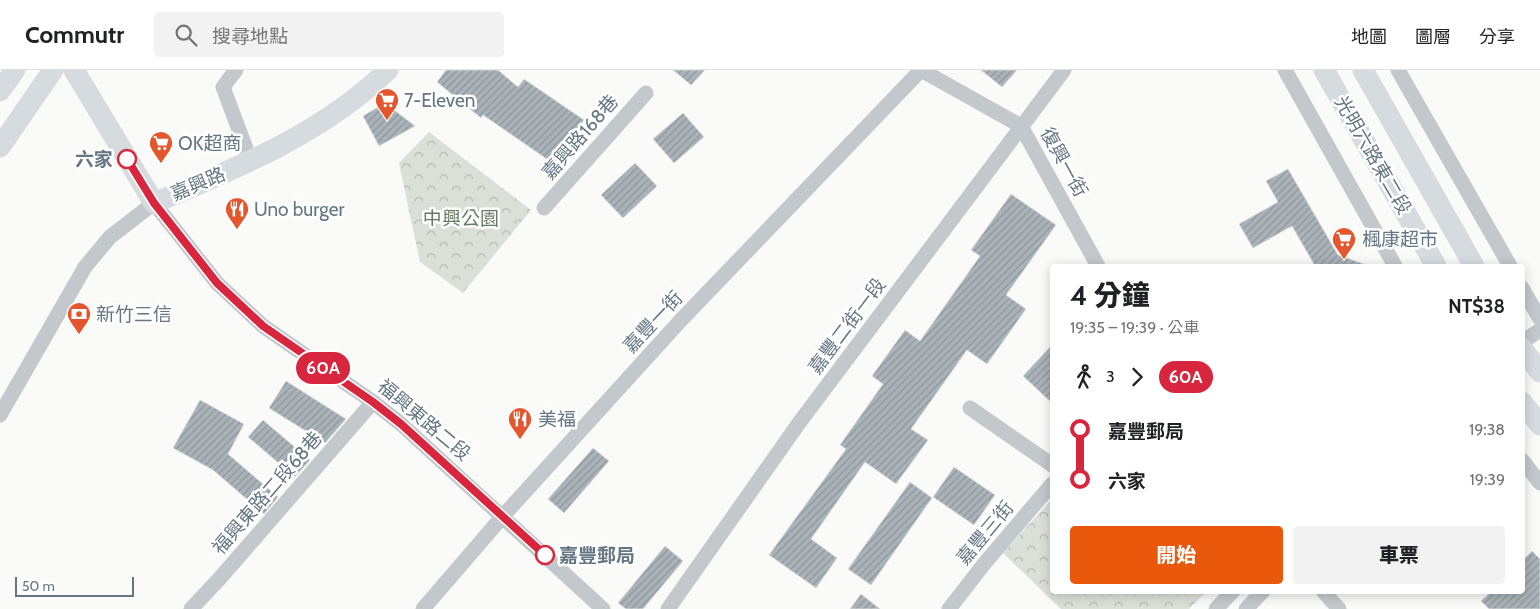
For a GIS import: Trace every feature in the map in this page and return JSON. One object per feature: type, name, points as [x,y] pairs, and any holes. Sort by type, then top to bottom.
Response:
[{"type":"main road","points":[[0,90],[16,70]]},
{"type":"main road","points":[[0,147],[53,70]]},
{"type":"main road","points":[[74,70],[154,203]]},
{"type":"main road","name":"嘉興路","points":[[154,203],[251,162],[313,129],[388,70]]},
{"type":"main road","name":"光明六路東二段","points":[[1324,70],[1435,264]]},
{"type":"main road","name":"光明六路東二段","points":[[1363,70],[1473,264]]},
{"type":"main road","points":[[1525,352],[1540,372]]},
{"type":"main road","points":[[1525,406],[1540,424]]},
{"type":"street","points":[[236,70],[223,88],[251,162]]},
{"type":"street","name":"復興一街","points":[[921,70],[1021,126],[1097,264]]},
{"type":"street","name":"嘉豐一街","points":[[423,609],[503,516],[681,320],[921,70]]},
{"type":"street","name":"嘉豐二街一段","points":[[668,609],[799,423],[1064,70]]},
{"type":"street","name":"光明六路東二段","points":[[1285,70],[1394,264]]},
{"type":"street","points":[[1398,70],[1509,264]]},
{"type":"street","name":"嘉興路168巷","points":[[544,208],[646,93]]},
{"type":"street","name":"福興東路二段","points":[[154,203],[217,283],[256,320],[373,402],[427,446],[604,609]]},
{"type":"street","name":"嘉興路","points":[[0,415],[85,267],[110,237],[154,203]]},
{"type":"street","points":[[1525,293],[1540,319]]},
{"type":"street","points":[[1525,340],[1540,330]]},
{"type":"street","name":"福興東路二段68巷","points":[[191,609],[373,402]]},
{"type":"street","points":[[970,408],[1050,464]]},
{"type":"street","points":[[1525,464],[1540,483]]},
{"type":"street","name":"嘉豐三街","points":[[949,609],[984,564],[1050,486]]},
{"type":"street","points":[[1216,609],[1230,594]]},
{"type":"street","points":[[1246,609],[1260,594]]},
{"type":"street","points":[[1326,594],[1339,609]]},
{"type":"green space","name":"中興公園","points":[[429,132],[531,210],[463,293],[420,262],[399,163]]},
{"type":"green space","points":[[1050,501],[1050,594],[1204,594],[1189,609],[1061,609],[1003,553]]},
{"type":"building","points":[[446,70],[498,70],[518,87],[524,79],[584,120],[554,164],[483,115],[481,118],[437,82]]},
{"type":"building","points":[[673,70],[705,70],[691,85]]},
{"type":"building","points":[[981,70],[1017,70],[1002,87]]},
{"type":"building","name":"7-Eleven","points":[[385,103],[415,126],[379,146],[363,116]]},
{"type":"building","points":[[683,113],[704,137],[674,163],[653,139]]},
{"type":"building","points":[[635,163],[657,186],[623,218],[601,195]]},
{"type":"building","points":[[1288,169],[1338,255],[1364,264],[1314,264],[1292,226],[1253,248],[1239,224],[1278,202],[1266,181]]},
{"type":"building","points":[[1011,194],[1056,225],[1006,295],[1026,309],[987,364],[967,350],[911,429],[928,440],[896,484],[865,462],[811,539],[837,558],[816,588],[769,555],[846,449],[840,445],[883,384],[872,376],[905,330],[920,341],[980,256],[971,250]]},
{"type":"building","points":[[1050,347],[1050,401],[1023,376]]},
{"type":"building","points":[[286,381],[346,419],[325,443],[269,408]]},
{"type":"building","points":[[200,400],[244,424],[228,454],[278,497],[264,514],[213,470],[173,448]]},
{"type":"building","points":[[263,420],[310,460],[295,477],[248,437]]},
{"type":"building","points":[[593,448],[609,461],[564,513],[548,499]]},
{"type":"building","points":[[954,467],[995,495],[974,525],[933,497]]},
{"type":"building","points":[[910,482],[932,498],[871,585],[848,569]]},
{"type":"building","points":[[665,546],[683,561],[643,609],[626,609],[618,603]]},
{"type":"building","points":[[1532,551],[1540,559],[1540,609],[1489,609],[1481,601],[1489,594],[1525,594],[1525,558]]},
{"type":"building","points":[[861,594],[880,609],[850,609]]},
{"type":"bus line","name":"60A","points":[[127,159],[154,203],[217,283],[263,326],[373,402],[401,424],[545,555]]},
{"type":"place","name":"7-Eleven","points":[[387,121]]},
{"type":"place","name":"六家","points":[[127,159]]},
{"type":"place","name":"OK超商","points":[[161,164]]},
{"type":"place","name":"Uno burger","points":[[237,230]]},
{"type":"place","name":"楓康超市","points":[[1344,260]]},
{"type":"place","name":"新竹三信","points":[[79,335]]},
{"type":"place","name":"美福","points":[[520,440]]},
{"type":"place","name":"嘉豐郵局","points":[[545,555]]}]
